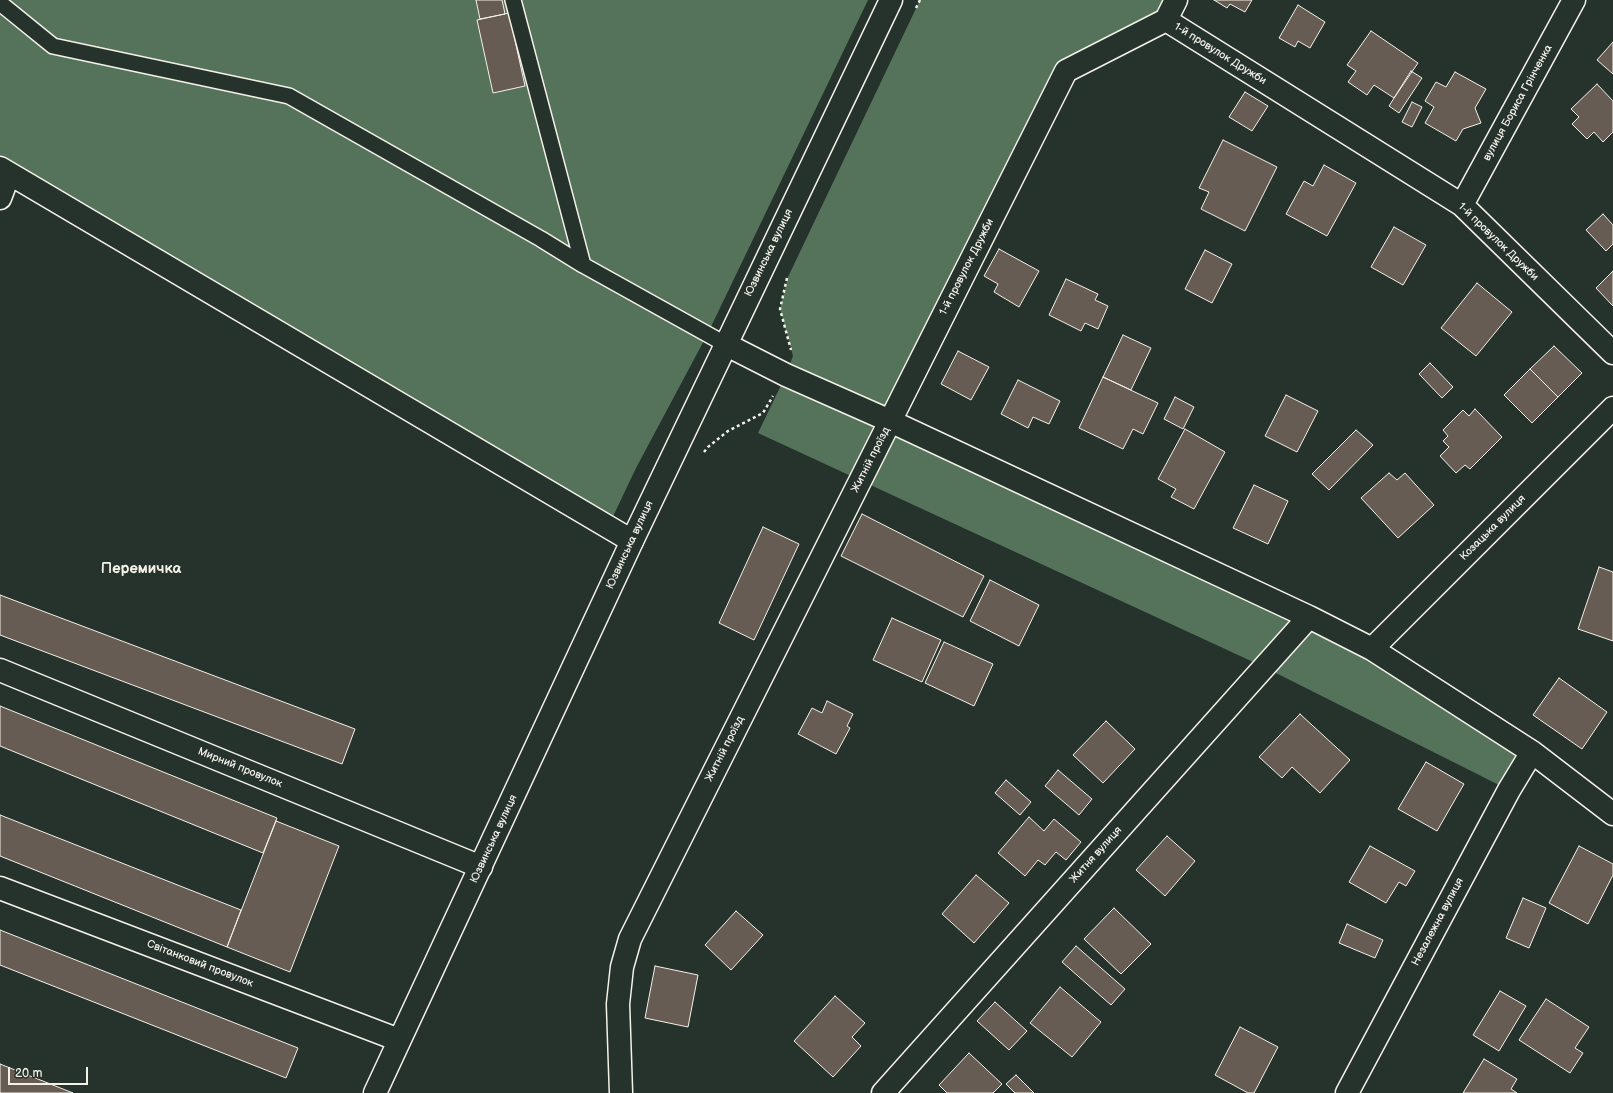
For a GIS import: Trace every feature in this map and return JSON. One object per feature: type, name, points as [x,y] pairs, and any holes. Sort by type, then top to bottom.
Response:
[{"type":"street","name":"Юзвинська вулиця","points":[[375,1093],[725,344],[891,0]]},
{"type":"street","points":[[1166,20],[1176,0]]},
{"type":"street","name":"вулиця Бориса Грінченка","points":[[1462,205],[1574,0]]},
{"type":"street","name":"1-й провулок Дружби","points":[[890,421],[1066,71],[1166,20],[1462,205],[1613,353]]},
{"type":"street","points":[[0,198],[4,171],[632,541]]},
{"type":"street","points":[[725,344],[786,375],[890,421],[1309,617],[1372,649],[1532,752],[1613,814]]},
{"type":"street","name":"Козацька вулиця","points":[[1372,649],[1613,408]]},
{"type":"street","name":"Житній проїзд","points":[[621,1093],[618,1004],[622,967],[630,939],[890,421]]},
{"type":"street","name":"Житня вулиця","points":[[883,1093],[1309,617]]},
{"type":"street","name":"Мирний провулок","points":[[0,670],[481,867]]},
{"type":"street","name":"Незалежна вулиця","points":[[1346,1093],[1509,790],[1532,752]]},
{"type":"street","name":"Світанковий провулок","points":[[0,888],[399,1040]]},
{"type":"lane","points":[[513,0],[583,265]]},
{"type":"lane","points":[[0,3],[53,46],[289,96],[541,239],[583,265],[725,344]]},
{"type":"path","points":[[913,14],[920,0]]},
{"type":"path","points":[[704,453],[708,447],[728,431],[763,413],[786,375],[793,356],[780,309],[788,277]]},
{"type":"green space","points":[[0,0],[868,0],[707,335],[636,468],[608,527],[0,168]]},
{"type":"green space","points":[[920,0],[1175,0],[1166,20],[1066,71],[890,421],[1309,617],[1532,752],[1509,790],[1264,667],[758,433],[786,375],[793,356],[780,309],[788,277]]},
{"type":"building","points":[[476,0],[502,0],[505,14],[480,19]]},
{"type":"building","points":[[1214,0],[1252,0],[1245,12],[1230,4],[1227,8]]},
{"type":"building","points":[[1298,5],[1325,22],[1310,48],[1298,41],[1295,47],[1279,38]]},
{"type":"building","points":[[509,13],[525,86],[493,93],[477,20]]},
{"type":"building","points":[[1371,31],[1418,63],[1394,98],[1374,85],[1367,95],[1348,82],[1356,71],[1347,65]]},
{"type":"building","points":[[1613,42],[1613,74],[1597,60]]},
{"type":"building","points":[[1411,71],[1422,78],[1399,113],[1389,106]]},
{"type":"building","points":[[1455,72],[1486,89],[1475,108],[1481,123],[1463,129],[1456,141],[1425,123],[1434,107],[1425,101],[1436,82],[1446,87]]},
{"type":"building","points":[[1597,84],[1613,101],[1613,132],[1603,142],[1594,132],[1587,139],[1572,124],[1579,117],[1571,109]]},
{"type":"building","points":[[1245,92],[1268,106],[1252,131],[1229,117]]},
{"type":"building","points":[[1412,102],[1422,107],[1412,127],[1402,122]]},
{"type":"building","points":[[1223,140],[1277,167],[1245,231],[1201,209],[1209,192],[1199,188]]},
{"type":"building","points":[[1324,165],[1356,183],[1327,236],[1286,214],[1304,181],[1313,186]]},
{"type":"building","points":[[1603,214],[1613,225],[1613,244],[1606,251],[1586,230]]},
{"type":"building","points":[[1394,227],[1426,245],[1403,285],[1371,267]]},
{"type":"building","points":[[999,249],[1039,271],[1019,307],[994,292],[998,284],[984,276]]},
{"type":"building","points":[[1205,250],[1232,264],[1212,303],[1185,289]]},
{"type":"building","points":[[1613,271],[1613,306],[1596,288]]},
{"type":"building","points":[[1066,279],[1098,294],[1095,300],[1108,306],[1098,329],[1085,323],[1081,331],[1049,315]]},
{"type":"building","points":[[1477,283],[1512,312],[1476,356],[1441,328]]},
{"type":"building","points":[[1123,335],[1151,348],[1131,390],[1103,377]]},
{"type":"building","points":[[1554,346],[1582,373],[1558,397],[1530,369]]},
{"type":"building","points":[[958,351],[989,367],[971,400],[941,384]]},
{"type":"building","points":[[1430,363],[1453,387],[1442,398],[1419,374]]},
{"type":"building","points":[[1530,369],[1558,397],[1532,423],[1504,395]]},
{"type":"building","points":[[1103,377],[1158,403],[1143,434],[1133,429],[1123,449],[1079,428]]},
{"type":"building","points":[[1018,380],[1060,401],[1049,424],[1033,417],[1028,428],[1001,414]]},
{"type":"building","points":[[1286,395],[1318,411],[1297,452],[1265,436]]},
{"type":"building","points":[[1175,397],[1194,407],[1183,429],[1164,419]]},
{"type":"building","points":[[1475,409],[1502,437],[1470,469],[1465,465],[1456,473],[1440,456],[1449,447],[1443,441],[1448,436],[1443,430],[1463,410],[1469,416]]},
{"type":"building","points":[[1185,429],[1225,452],[1194,509],[1171,497],[1176,489],[1158,479]]},
{"type":"building","points":[[1356,430],[1373,445],[1329,490],[1312,474]]},
{"type":"building","points":[[1389,473],[1397,480],[1405,473],[1434,505],[1398,538],[1361,498]]},
{"type":"building","points":[[1254,485],[1288,501],[1268,544],[1233,528]]},
{"type":"building","points":[[862,514],[984,576],[963,617],[841,556]]},
{"type":"building","points":[[763,527],[799,544],[754,640],[719,623]]},
{"type":"building","points":[[1599,567],[1613,572],[1613,641],[1578,629]]},
{"type":"building","points":[[990,580],[1039,605],[1019,646],[970,621]]},
{"type":"building","points":[[0,595],[355,729],[342,764],[0,635]]},
{"type":"building","points":[[892,618],[941,640],[922,682],[873,660]]},
{"type":"building","points":[[944,642],[993,664],[974,706],[925,683]]},
{"type":"building","points":[[1559,678],[1607,712],[1582,749],[1533,715]]},
{"type":"building","points":[[827,701],[853,714],[847,726],[850,728],[836,754],[798,734],[812,708],[822,713]]},
{"type":"building","points":[[0,706],[277,818],[263,853],[0,746]]},
{"type":"building","points":[[1300,714],[1350,760],[1320,793],[1292,767],[1282,778],[1259,757]]},
{"type":"building","points":[[1106,721],[1135,749],[1103,783],[1073,755]]},
{"type":"building","points":[[1426,762],[1464,784],[1437,831],[1398,809]]},
{"type":"building","points":[[1058,770],[1092,799],[1079,815],[1045,786]]},
{"type":"building","points":[[1006,780],[1031,802],[1020,815],[995,793]]},
{"type":"building","points":[[0,815],[241,910],[227,947],[0,856]]},
{"type":"building","points":[[1029,817],[1044,831],[1054,819],[1081,842],[1066,860],[1056,852],[1045,865],[1038,860],[1025,876],[998,853]]},
{"type":"building","points":[[276,821],[339,846],[290,972],[227,947]]},
{"type":"building","points":[[1167,836],[1195,861],[1165,896],[1136,870]]},
{"type":"building","points":[[1370,846],[1415,871],[1406,886],[1399,882],[1386,903],[1349,882]]},
{"type":"building","points":[[1579,846],[1613,864],[1613,875],[1588,924],[1549,903]]},
{"type":"building","points":[[976,875],[1009,903],[974,943],[942,914]]},
{"type":"building","points":[[1523,898],[1546,908],[1529,948],[1506,938]]},
{"type":"building","points":[[1114,908],[1151,944],[1121,974],[1084,939]]},
{"type":"building","points":[[736,911],[763,935],[731,970],[705,945]]},
{"type":"building","points":[[1347,924],[1383,940],[1375,958],[1339,943]]},
{"type":"building","points":[[0,930],[298,1048],[286,1078],[0,965]]},
{"type":"building","points":[[1076,946],[1125,989],[1111,1005],[1062,962]]},
{"type":"building","points":[[655,966],[698,975],[688,1027],[645,1018]]},
{"type":"building","points":[[1060,987],[1101,1022],[1072,1057],[1030,1023]]},
{"type":"building","points":[[1500,991],[1526,1006],[1499,1051],[1473,1035]]},
{"type":"building","points":[[835,996],[865,1023],[852,1037],[861,1046],[833,1077],[794,1041]]},
{"type":"building","points":[[1546,999],[1589,1027],[1575,1048],[1583,1053],[1570,1073],[1519,1040]]},
{"type":"building","points":[[995,1002],[1027,1031],[1009,1050],[977,1021]]},
{"type":"building","points":[[1240,1027],[1278,1047],[1254,1093],[1248,1093],[1215,1075]]},
{"type":"building","points":[[969,1053],[1002,1084],[993,1093],[947,1093],[939,1085]]},
{"type":"building","points":[[1484,1059],[1517,1079],[1511,1089],[1517,1093],[1463,1093]]},
{"type":"building","points":[[0,1064],[73,1093],[0,1093]]},
{"type":"building","points":[[1016,1075],[1034,1093],[1015,1093],[1006,1084]]},
{"type":"district","name":"Перемичка","points":[[141,569]]}]
